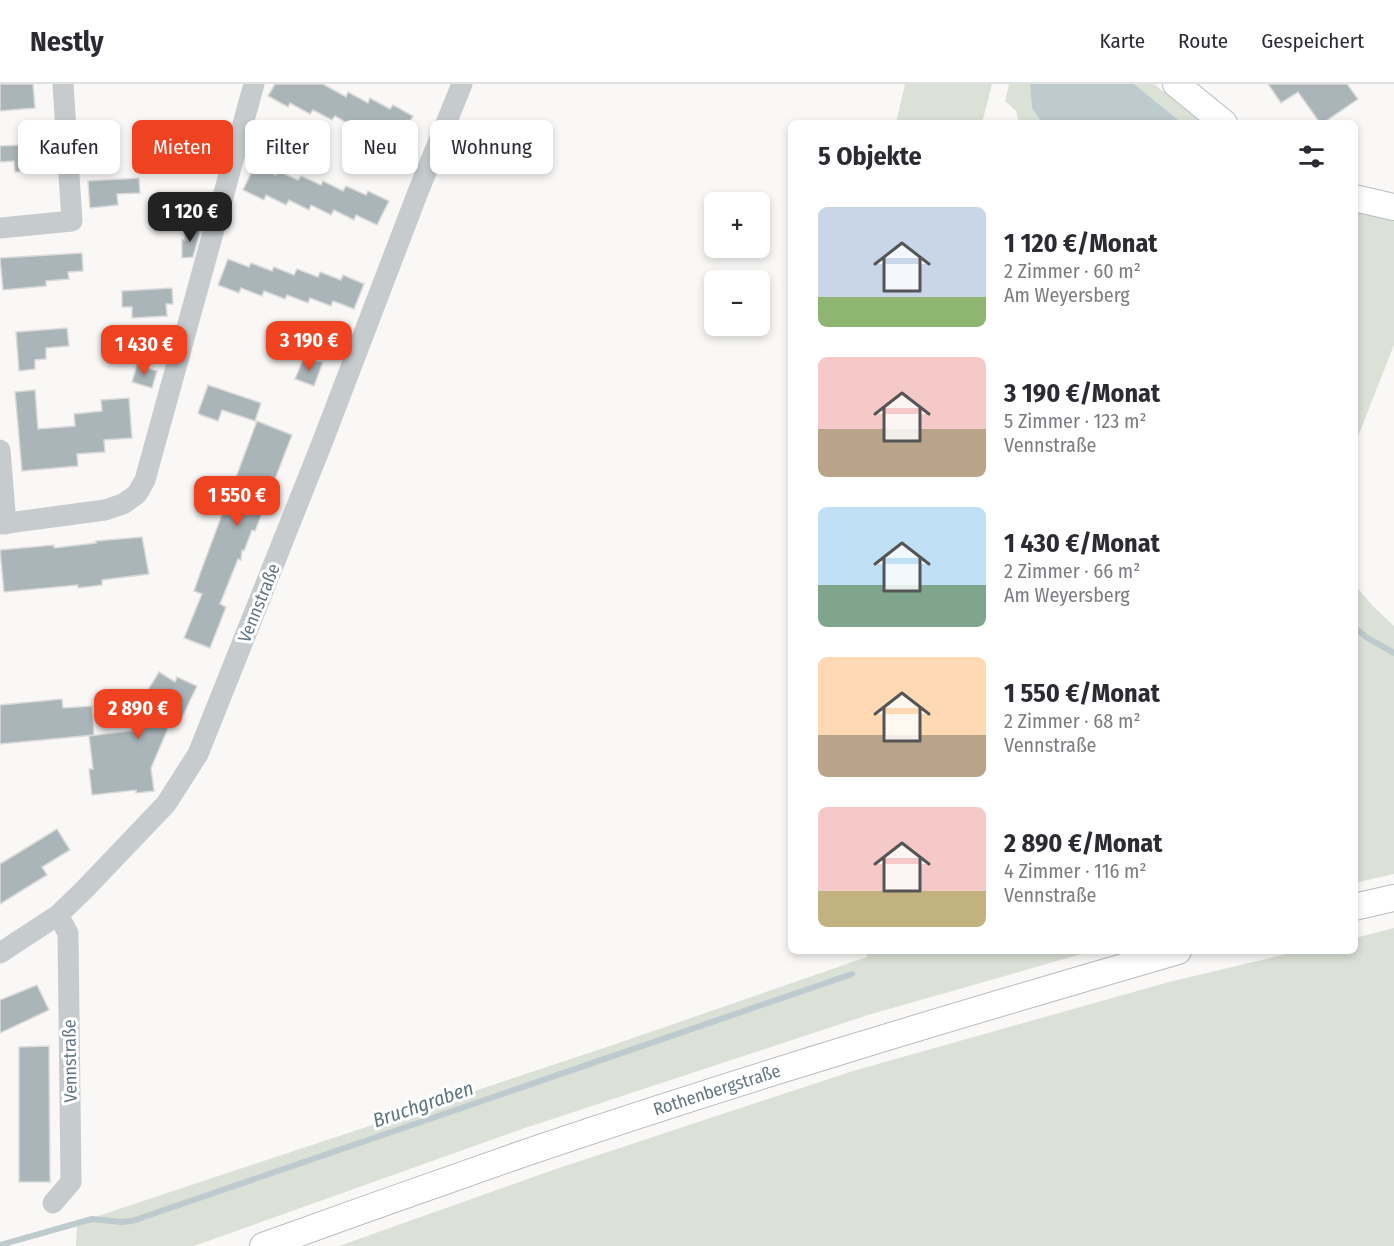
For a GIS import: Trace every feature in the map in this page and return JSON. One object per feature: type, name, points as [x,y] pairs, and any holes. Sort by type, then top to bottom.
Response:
[{"type":"main road","points":[[1176,84],[1220,120]]},
{"type":"main road","points":[[1358,199],[1394,207]]},
{"type":"main road","points":[[1358,906],[1394,898]]},
{"type":"main road","name":"Rothenbergstraße","points":[[263,1246],[524,1154],[773,1073],[994,1004],[1168,954]]},
{"type":"street","points":[[0,228],[72,221],[63,84]]},
{"type":"street","points":[[0,450],[3,524],[105,510],[123,504],[137,494],[145,480],[255,84]]},
{"type":"street","name":"Vennstraße","points":[[0,952],[58,915],[166,804],[198,754],[462,84]]},
{"type":"street","name":"Vennstraße","points":[[52,1203],[71,1182],[68,933],[58,915]]},
{"type":"shaded area","points":[[905,84],[992,84],[983,120],[897,120]]},
{"type":"shaded area","points":[[1009,84],[1030,84],[1032,108],[1040,120],[1018,120],[1016,111],[1005,101]]},
{"type":"shaded area","points":[[1030,84],[1134,84],[1178,120],[1040,120],[1032,108]]},
{"type":"shaded area","points":[[1134,84],[1154,84],[1198,120],[1178,120]]},
{"type":"shaded area","points":[[1358,206],[1394,215],[1394,345],[1358,436]]},
{"type":"shaded area","points":[[1358,589],[1394,626],[1394,874],[1358,882]]},
{"type":"shaded area","points":[[1394,928],[1394,1246],[339,1246],[550,1171],[853,1071],[1169,982],[1286,954],[1358,954],[1358,937]]},
{"type":"shaded area","points":[[868,954],[1082,954],[868,1015],[522,1129],[194,1246],[76,1246],[77,1223],[610,1046],[867,957]]},
{"type":"building","points":[[0,84],[33,84],[35,108],[0,111]]},
{"type":"building","points":[[275,84],[323,84],[346,97],[348,92],[368,103],[370,98],[390,109],[393,105],[413,116],[411,120],[342,120],[335,116],[332,120],[313,110],[310,114],[290,103],[288,107],[268,96]]},
{"type":"building","points":[[1268,84],[1347,84],[1358,99],[1327,120],[1318,120],[1298,92],[1281,103]]},
{"type":"building","points":[[18,145],[18,172],[15,172],[14,161],[0,162],[0,146]]},
{"type":"building","points":[[251,174],[285,174],[298,180],[301,176],[321,185],[323,181],[343,191],[346,186],[366,195],[368,191],[389,201],[377,225],[356,215],[354,220],[334,210],[331,215],[311,205],[309,210],[289,200],[286,205],[266,195],[264,200],[243,190]]},
{"type":"building","points":[[139,178],[140,193],[117,194],[118,205],[90,208],[88,181]]},
{"type":"building","points":[[201,228],[193,257],[182,258],[184,231]]},
{"type":"building","points":[[82,253],[83,271],[68,272],[69,279],[46,281],[46,286],[3,290],[0,258]]},
{"type":"building","points":[[228,259],[249,267],[251,263],[272,271],[274,267],[294,275],[297,269],[318,277],[320,272],[341,280],[343,275],[364,284],[354,309],[333,301],[331,306],[310,298],[308,303],[287,295],[285,299],[264,291],[262,296],[241,288],[239,293],[218,285]]},
{"type":"building","points":[[172,288],[173,304],[166,304],[167,316],[132,318],[132,307],[122,307],[122,291]]},
{"type":"building","points":[[67,328],[69,346],[46,348],[46,359],[35,360],[35,369],[19,371],[16,332]]},
{"type":"building","points":[[303,360],[323,362],[314,386],[295,379]]},
{"type":"building","points":[[137,365],[157,371],[152,388],[132,382]]},
{"type":"building","points":[[208,385],[261,403],[255,421],[222,410],[218,421],[198,413]]},
{"type":"building","points":[[35,390],[38,429],[75,426],[74,414],[102,411],[101,400],[129,398],[132,438],[104,440],[105,452],[77,454],[78,466],[22,471],[15,392]]},
{"type":"building","points":[[257,421],[292,435],[255,531],[252,530],[244,551],[242,550],[241,560],[238,559],[220,604],[226,607],[210,648],[184,638],[202,594],[194,591]]},
{"type":"building","points":[[142,537],[149,574],[102,580],[102,585],[78,588],[78,585],[4,592],[0,550],[54,545],[54,548]]},
{"type":"building","points":[[159,672],[175,682],[177,677],[197,686],[182,717],[174,714],[151,768],[154,791],[136,793],[136,790],[92,795],[89,769],[93,769],[89,736],[138,730],[136,709]]},
{"type":"building","points":[[62,699],[63,708],[92,706],[94,735],[0,744],[0,705]]},
{"type":"building","points":[[57,829],[70,850],[42,867],[47,875],[0,904],[0,864]]},
{"type":"building","points":[[37,985],[49,1010],[0,1033],[0,1000]]},
{"type":"building","points":[[49,1046],[50,1182],[19,1182],[19,1047]]},
{"type":"waterway","points":[[1358,630],[1394,653]]},
{"type":"waterway","name":"Bruchgraben","points":[[0,1245],[92,1219],[132,1221],[852,974]]}]
